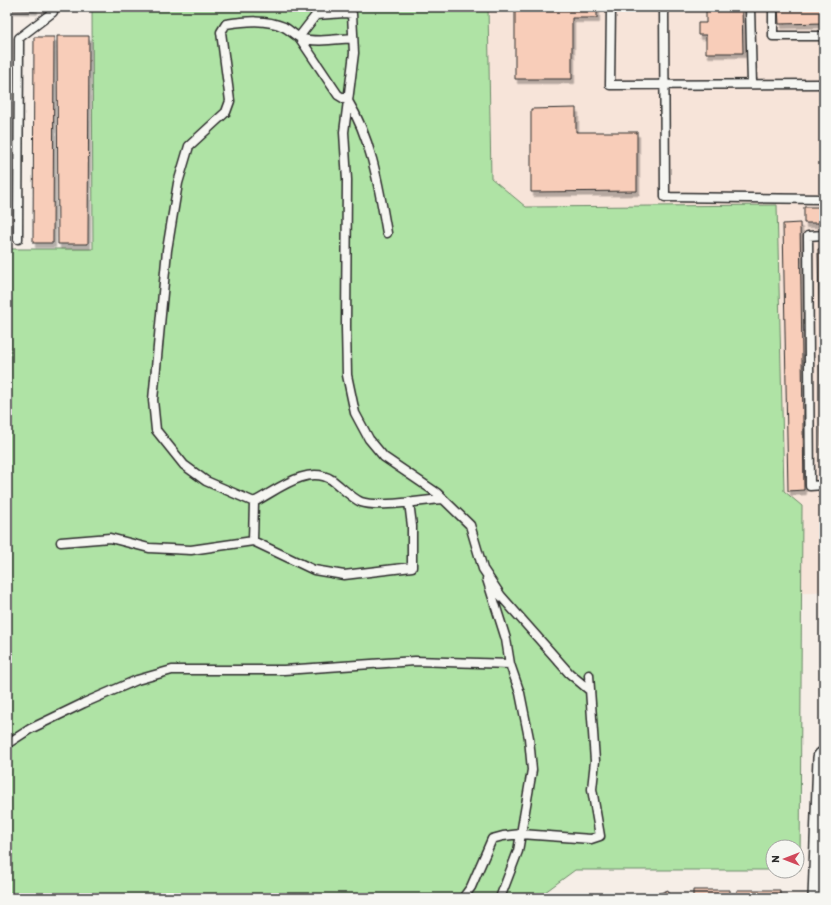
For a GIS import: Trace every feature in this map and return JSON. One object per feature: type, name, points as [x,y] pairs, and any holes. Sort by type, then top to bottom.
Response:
[{"type":"street","points":[[819,898],[822,853],[824,758]]},
{"type":"lane","points":[[18,239],[19,38],[53,12],[53,7]]},
{"type":"lane","points":[[611,7],[610,85],[666,86],[824,84]]},
{"type":"lane","points":[[664,7],[666,86],[665,197],[824,199]]},
{"type":"lane","points":[[750,7],[752,84]]},
{"type":"lane","points":[[773,7],[773,36],[824,36]]},
{"type":"lane","points":[[299,37],[316,15],[352,14],[354,53],[344,132],[347,180],[347,375],[355,413],[369,439],[384,457],[437,493],[470,525],[506,639],[510,664],[520,693],[529,738],[532,770],[518,851],[500,898]]},
{"type":"lane","points":[[254,502],[206,481],[184,465],[156,430],[153,400],[158,327],[168,243],[178,183],[189,146],[226,112],[230,101],[221,32],[226,24],[242,21],[270,22],[286,28],[299,37],[338,95],[348,101],[360,120],[379,186],[387,233]]},
{"type":"lane","points":[[299,37],[314,40],[353,38]]},
{"type":"lane","points":[[824,236],[808,236],[810,486],[824,485]]},
{"type":"lane","points":[[254,502],[296,479],[318,474],[330,479],[361,502],[381,504],[443,499]]},
{"type":"lane","points":[[253,541],[254,502]]},
{"type":"lane","points":[[61,542],[110,538],[149,548],[191,550],[253,541],[314,570],[344,574],[412,568],[412,526],[409,502]]},
{"type":"lane","points":[[483,569],[501,596],[520,619],[570,673],[588,689]]},
{"type":"lane","points":[[7,744],[30,729],[84,703],[137,680],[172,670],[284,670],[415,661],[510,664]]},
{"type":"lane","points":[[463,898],[471,887],[492,839],[522,834],[591,840],[600,836],[592,789],[595,761],[588,689],[589,675]]},
{"type":"shaded area","points":[[488,7],[824,7],[824,591],[802,593],[802,507],[784,491],[777,205],[526,207],[491,178]]},
{"type":"green space","points":[[92,7],[488,7],[491,178],[526,207],[777,205],[784,491],[802,506],[800,839],[765,839],[765,870],[575,870],[537,898],[7,898],[7,408],[10,407],[11,299],[7,298],[7,249],[93,249]]},
{"type":"building","points":[[7,7],[35,7],[35,10],[7,9]]},
{"type":"building","points":[[515,7],[597,7],[597,18],[572,18],[572,79],[515,79]]},
{"type":"building","points":[[706,7],[742,7],[743,53],[706,53],[706,35],[698,35],[698,23],[706,23]]},
{"type":"building","points":[[778,7],[824,7],[824,23],[779,24]]},
{"type":"building","points":[[57,36],[89,36],[88,244],[58,244]]},
{"type":"building","points":[[34,37],[54,37],[53,243],[33,243]]},
{"type":"building","points":[[576,108],[576,132],[637,132],[637,191],[531,192],[531,109]]},
{"type":"building","points":[[804,207],[824,207],[824,223],[804,223]]},
{"type":"building","points":[[800,223],[804,490],[788,491],[783,224]]},
{"type":"building","points":[[824,248],[824,472],[822,472],[818,249]]},
{"type":"building","points":[[668,890],[671,898],[648,898]]},
{"type":"building","points":[[693,890],[730,890],[730,898],[693,898]]},
{"type":"building","points":[[737,890],[780,890],[780,898],[737,898]]}]
